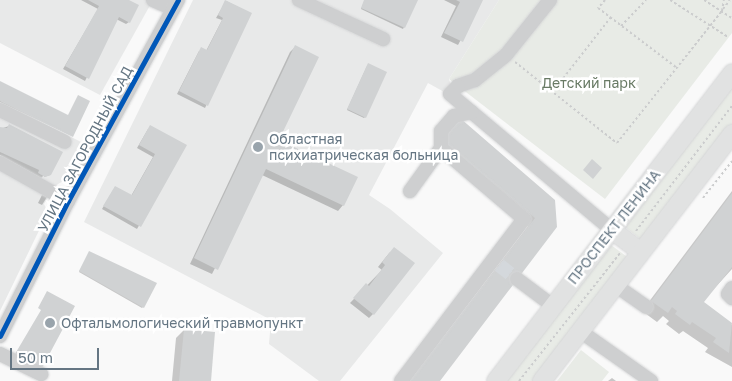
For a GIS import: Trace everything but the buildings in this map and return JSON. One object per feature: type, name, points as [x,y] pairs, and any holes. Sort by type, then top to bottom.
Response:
[{"type":"main road","name":"ПРОСПЕКТ ЛЕНИНА","points":[[496,381],[732,73]]},
{"type":"main road","points":[[542,381],[615,285],[634,247],[731,138]]},
{"type":"main road","points":[[612,230],[634,247]]},
{"type":"street","points":[[153,0],[175,5]]},
{"type":"street","points":[[299,0],[383,39]]},
{"type":"street","points":[[550,0],[506,55],[475,80],[458,86],[450,94],[612,230]]},
{"type":"street","name":"УЛИЦА ЗАГОРОДНЫЙ САД","points":[[0,336],[68,200],[175,5]]},
{"type":"street","points":[[0,110],[65,142]]},
{"type":"street","points":[[401,381],[496,263],[524,219],[441,148],[438,137],[454,116],[472,112]]},
{"type":"street","points":[[410,191],[441,148]]},
{"type":"street","points":[[0,163],[68,200]]},
{"type":"street","points":[[517,279],[553,306]]},
{"type":"street","points":[[615,285],[646,308]]},
{"type":"street","points":[[732,288],[728,294],[732,298]]},
{"type":"street","points":[[580,330],[650,381]]},
{"type":"street","points":[[0,354],[41,374]]},
{"type":"path","points":[[605,0],[598,8],[677,68]]},
{"type":"path","points":[[622,26],[646,0]]},
{"type":"path","points":[[670,0],[728,38]]},
{"type":"path","points":[[704,0],[732,18]]},
{"type":"path","points":[[722,11],[724,0]]},
{"type":"path","points":[[506,55],[554,90],[617,143],[730,0]]},
{"type":"path","points":[[554,90],[610,17]]},
{"type":"path","points":[[519,381],[634,247],[732,106]]},
{"type":"shaded area","points":[[0,0],[153,0],[100,95],[0,43]]},
{"type":"shaded area","name":"Областная психиатрическая больница","points":[[193,0],[499,0],[449,79],[455,98],[428,83],[369,195],[390,209],[443,253],[340,381],[319,381],[269,344],[271,320],[84,222]]},
{"type":"shaded area","points":[[0,101],[83,143],[63,181],[55,186],[44,204],[48,212],[0,311]]},
{"type":"green space","name":"Детский парк","points":[[499,0],[732,0],[732,33],[605,199],[449,79]]},
{"type":"green space","points":[[732,87],[732,125],[643,241],[625,227]]},
{"type":"green space","points":[[611,245],[630,259],[535,381],[503,381]]},
{"type":"green space","points":[[581,350],[609,372],[602,381],[557,381]]},
{"type":"tunnel","points":[[499,265],[517,279]]},
{"type":"cycle path","points":[[0,336],[68,201],[178,0]]},
{"type":"place","name":"Областная психиатрическая больница","points":[[258,147]]},
{"type":"place","name":"Офтальмологический травмопункт","points":[[50,323]]}]
